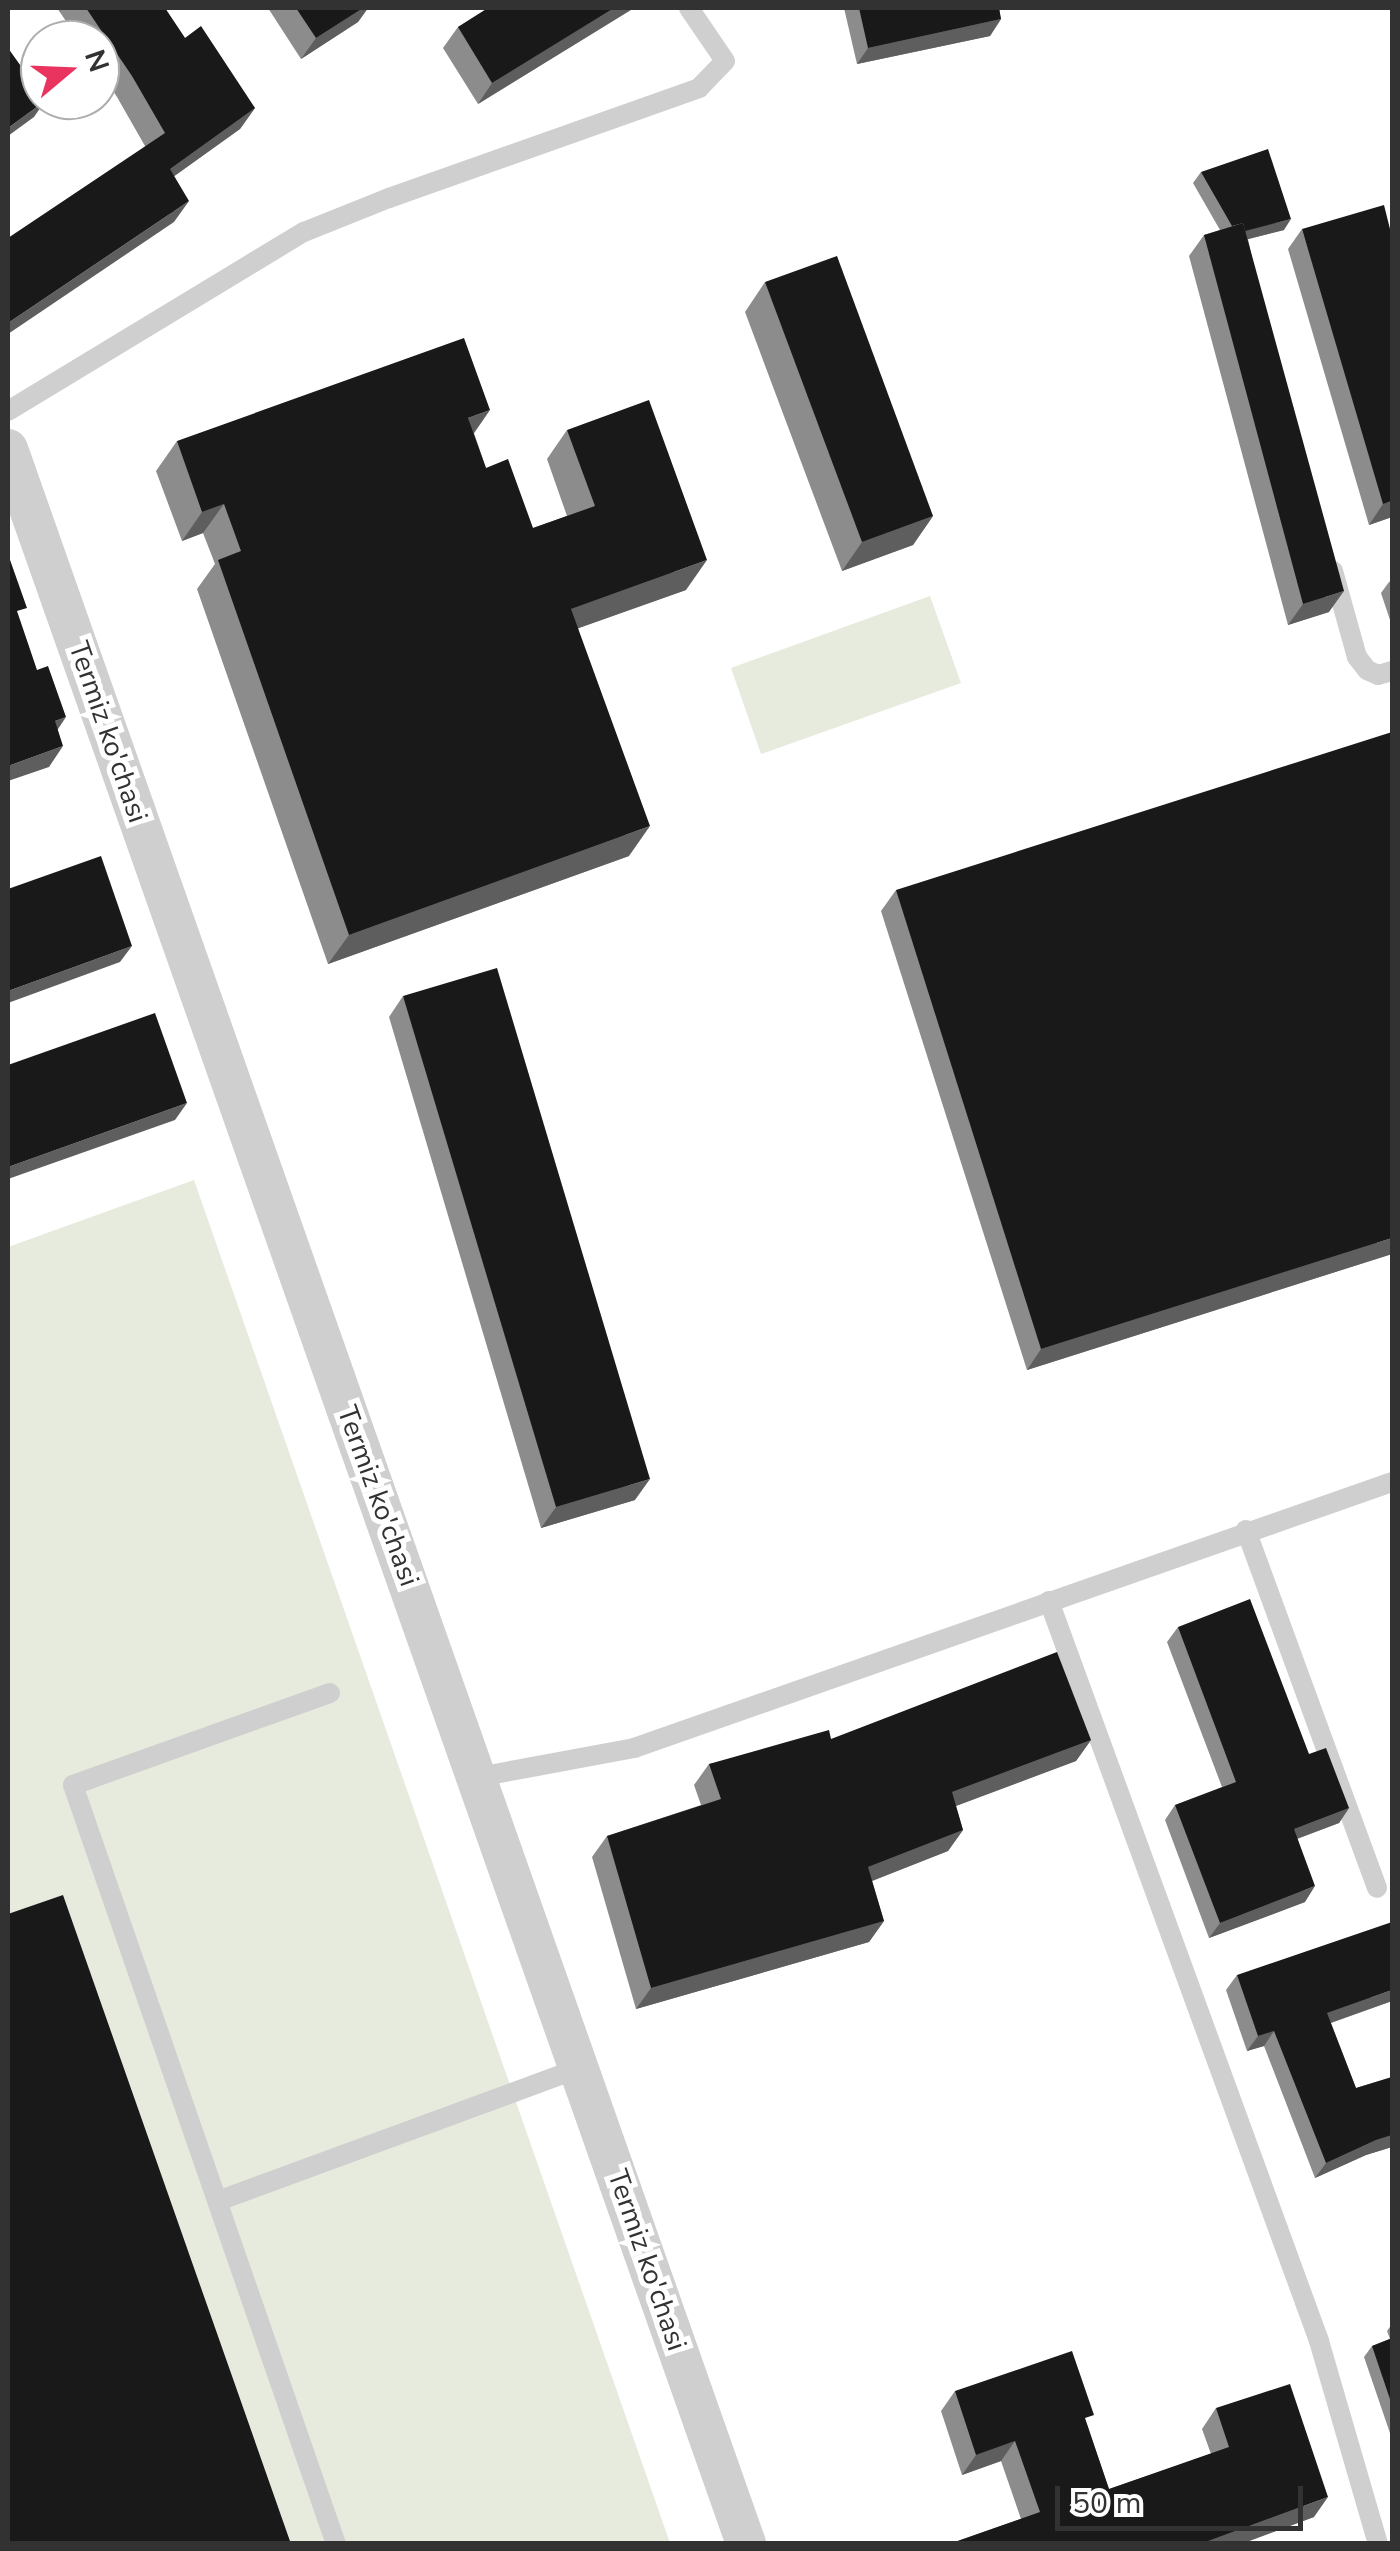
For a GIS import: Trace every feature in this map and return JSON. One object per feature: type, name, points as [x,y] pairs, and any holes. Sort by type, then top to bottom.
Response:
[{"type":"street","name":"Termiz ko'chasi","points":[[8,449],[746,2544]]},
{"type":"lane","points":[[8,411],[304,232],[388,198],[700,88],[725,61],[689,8]]},
{"type":"lane","points":[[1326,545],[1357,658],[1366,670],[1378,674],[1392,670]]},
{"type":"lane","points":[[478,1777],[634,1748],[1246,1530],[1392,1482]]},
{"type":"lane","points":[[1246,1530],[1377,1888]]},
{"type":"lane","points":[[1049,1600],[1319,2342],[1378,2544]]},
{"type":"lane","points":[[330,1693],[73,1784],[336,2544]]},
{"type":"lane","points":[[218,2200],[580,2068]]},
{"type":"shaded area","points":[[930,596],[961,683],[761,754],[731,668]]},
{"type":"shaded area","points":[[194,1180],[670,2543],[8,2543],[8,1247]]},
{"type":"building","points":[[86,8],[165,8],[185,38],[201,26],[255,108],[170,169],[189,201],[8,323],[8,238],[165,133],[120,58],[120,20],[94,20]]},
{"type":"building","points":[[296,8],[363,8],[316,38]]},
{"type":"building","points":[[488,8],[614,8],[492,83],[458,27]]},
{"type":"building","points":[[859,8],[999,8],[1001,19],[868,48]]},
{"type":"building","points":[[8,48],[20,65],[20,119],[8,128]]},
{"type":"building","points":[[1268,149],[1291,219],[1245,231],[1243,223],[1232,226],[1201,172]]},
{"type":"building","points":[[1384,205],[1392,237],[1392,501],[1383,504],[1302,229]]},
{"type":"building","points":[[1243,223],[1344,591],[1303,604],[1204,235]]},
{"type":"building","points":[[837,256],[933,516],[862,542],[765,282]]},
{"type":"building","points":[[464,338],[490,410],[468,418],[486,468],[508,459],[533,528],[595,506],[567,430],[649,400],[707,560],[571,609],[650,826],[349,935],[218,560],[241,551],[224,504],[202,512],[177,441]]},
{"type":"building","points":[[8,557],[27,608],[17,611],[37,670],[48,666],[66,717],[55,721],[63,746],[8,766]]},
{"type":"building","points":[[1392,732],[1392,1238],[1041,1349],[896,890]]},
{"type":"building","points":[[101,856],[132,946],[8,991],[8,889]]},
{"type":"building","points":[[497,968],[650,1479],[556,1507],[403,996]]},
{"type":"building","points":[[155,1013],[187,1103],[8,1167],[8,1065]]},
{"type":"building","points":[[1250,1599],[1309,1754],[1326,1748],[1349,1808],[1294,1829],[1315,1886],[1220,1923],[1175,1805],[1236,1782],[1178,1627]]},
{"type":"building","points":[[1057,1652],[1091,1740],[952,1792],[963,1830],[868,1867],[884,1921],[651,1988],[607,1836],[721,1799],[709,1764],[829,1730],[831,1739]]},
{"type":"building","points":[[63,1895],[291,2544],[8,2544],[8,1914]]},
{"type":"building","points":[[1392,1922],[1392,1990],[1327,2013],[1356,2088],[1392,2077],[1392,2135],[1326,2163],[1274,2031],[1258,2036],[1237,1975]]},
{"type":"building","points":[[1392,2338],[1392,2405],[1372,2346]]},
{"type":"building","points":[[1072,2351],[1094,2415],[1085,2418],[1109,2489],[1229,2447],[1216,2408],[1290,2384],[1328,2497],[1200,2544],[949,2544],[1040,2512],[1015,2441],[976,2455],[955,2391]]}]
